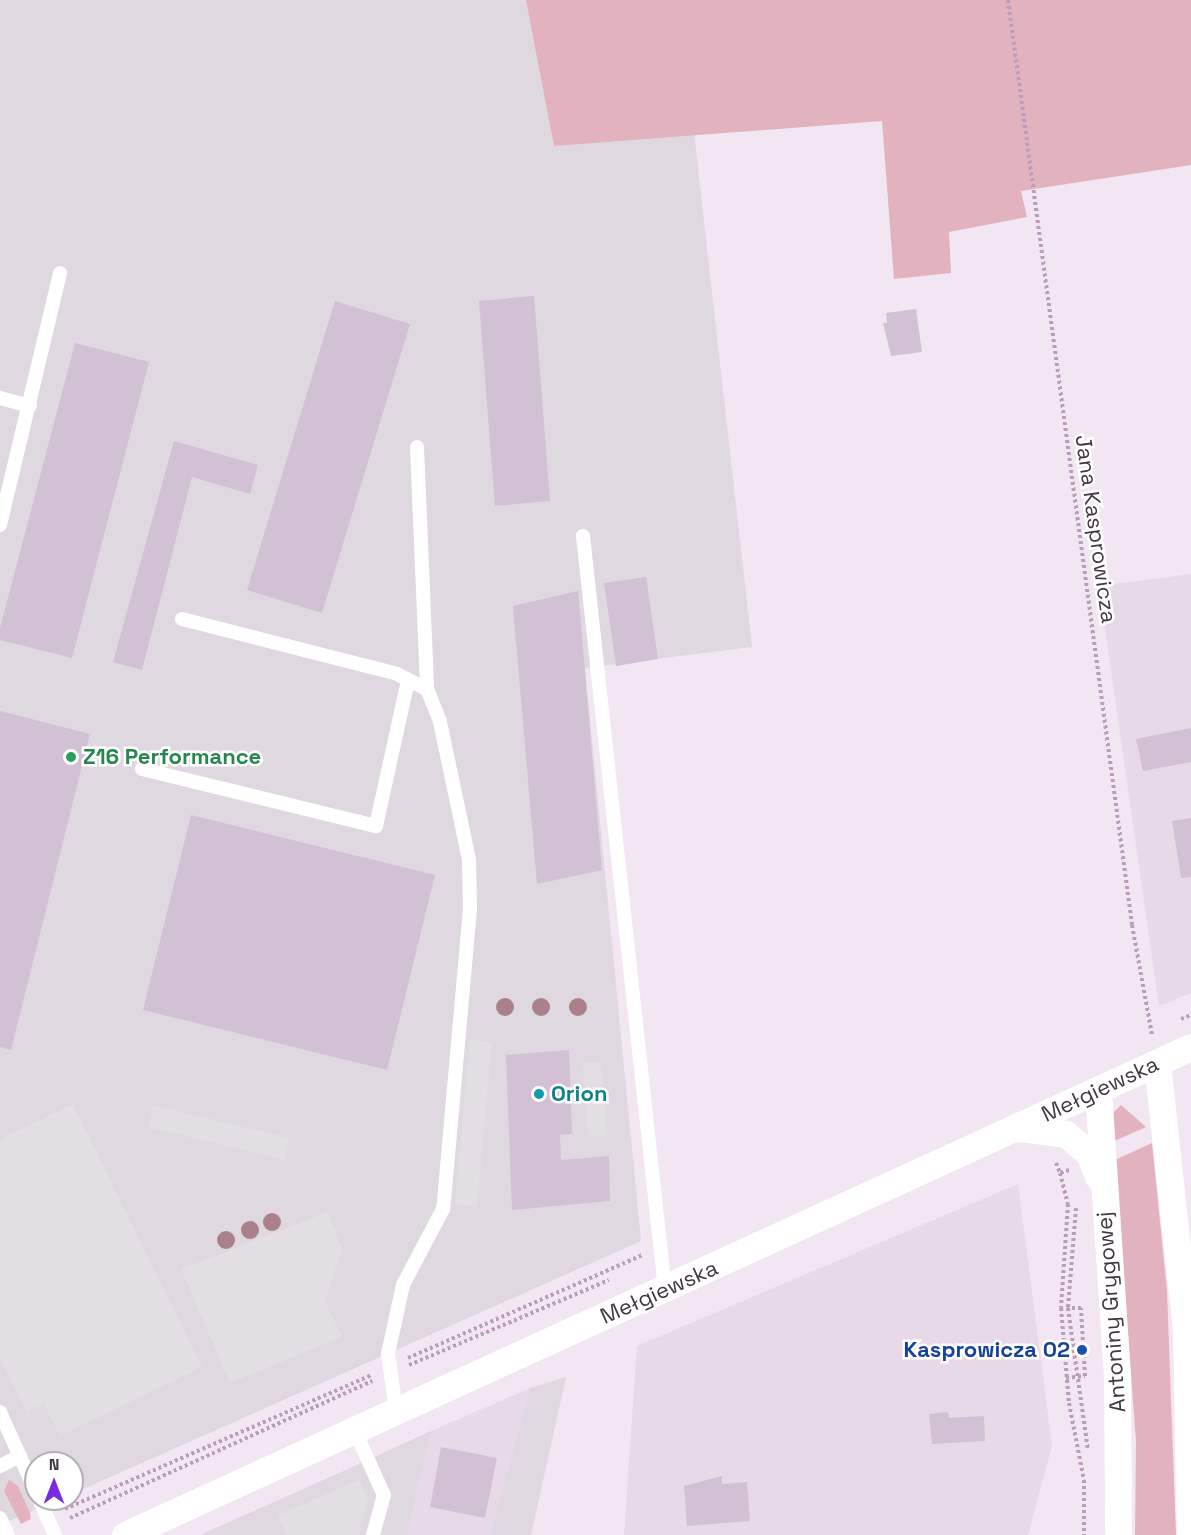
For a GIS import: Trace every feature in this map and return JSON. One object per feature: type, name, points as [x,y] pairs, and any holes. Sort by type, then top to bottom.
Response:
[{"type":"street","name":"Mełgiewska","points":[[125,1535],[354,1429],[665,1290],[1191,1047]]},
{"type":"street","points":[[1157,1063],[1185,1321],[1190,1535]]},
{"type":"street","name":"Antoniny Grygowej","points":[[1098,1090],[1103,1193],[1117,1374],[1118,1535]]},
{"type":"street","points":[[1013,1129],[1054,1129],[1081,1143],[1103,1193]]},
{"type":"lane","points":[[0,525],[60,273]]},
{"type":"lane","points":[[0,398],[30,406]]},
{"type":"lane","points":[[396,1410],[391,1369],[403,1286],[443,1209],[470,909],[469,860],[455,788],[427,689],[417,447]]},
{"type":"lane","points":[[583,536],[665,1290]]},
{"type":"lane","points":[[182,619],[408,680],[427,689]]},
{"type":"lane","points":[[142,769],[376,826],[408,680]]},
{"type":"lane","points":[[0,1412],[24,1465]]},
{"type":"lane","points":[[354,1429],[384,1495],[373,1535]]},
{"type":"lane","points":[[0,1466],[20,1456]]},
{"type":"lane","points":[[44,1511],[51,1526]]},
{"type":"lane","points":[[0,1518],[8,1535]]},
{"type":"path","name":"Jana Kasprowicza","points":[[1008,0],[1132,926],[1157,1063]]},
{"type":"path","points":[[1061,1156],[1072,1177]]},
{"type":"path","points":[[1076,1200],[1068,1308],[1075,1377],[1090,1463]]},
{"type":"path","points":[[51,1526],[659,1248]]},
{"type":"path","points":[[51,1526],[391,1369],[616,1278]]},
{"type":"path","points":[[1061,1308],[1081,1308],[1085,1376],[1066,1378]]},
{"type":"path","points":[[1091,1471],[1092,1535]]},
{"type":"shaded area","points":[[0,0],[679,0],[752,647],[585,668],[641,1241],[84,1489],[84,1451],[24,1451],[24,1511],[32,1511],[0,1525]]},
{"type":"shaded area","points":[[526,0],[1191,0],[1191,165],[1021,191],[1027,217],[949,232],[951,273],[894,279],[882,121],[554,146]]},
{"type":"shaded area","points":[[1191,574],[1191,993],[1159,1006],[1099,586]]},
{"type":"shaded area","points":[[470,1040],[492,1042],[477,1207],[455,1204]]},
{"type":"shaded area","points":[[601,1062],[607,1135],[588,1136],[583,1063]]},
{"type":"shaded area","points":[[73,1104],[202,1367],[60,1436],[44,1404],[27,1412],[0,1358],[0,1139]]},
{"type":"shaded area","points":[[153,1105],[289,1138],[284,1160],[148,1127]]},
{"type":"shaded area","points":[[1121,1105],[1146,1127],[1112,1142],[1111,1115]]},
{"type":"shaded area","points":[[1152,1143],[1167,1291],[1176,1535],[1135,1535],[1136,1441],[1115,1160]]},
{"type":"shaded area","points":[[1018,1184],[1052,1446],[1028,1535],[624,1535],[637,1346]]},
{"type":"shaded area","points":[[328,1212],[342,1248],[325,1301],[342,1337],[230,1383],[181,1269]]},
{"type":"shaded area","points":[[566,1377],[531,1535],[490,1535],[530,1388]]},
{"type":"shaded area","points":[[530,1388],[490,1535],[407,1535],[431,1431]]},
{"type":"shaded area","points":[[431,1431],[407,1535],[200,1535],[368,1460]]},
{"type":"shaded area","points":[[9,1480],[18,1486],[24,1500],[24,1511],[29,1511],[31,1519],[21,1524],[4,1491]]},
{"type":"shaded area","points":[[359,1480],[368,1499],[359,1535],[287,1535],[278,1515]]},
{"type":"building","points":[[534,296],[550,501],[495,506],[479,301]]},
{"type":"building","points":[[335,301],[410,324],[322,613],[247,590]]},
{"type":"building","points":[[916,309],[922,352],[891,356],[883,323],[887,323],[886,313]]},
{"type":"building","points":[[75,343],[149,362],[72,658],[0,640],[0,628]]},
{"type":"building","points":[[174,441],[258,465],[250,494],[192,477],[142,670],[113,662]]},
{"type":"building","points":[[646,577],[658,659],[616,666],[604,583]]},
{"type":"building","points":[[578,591],[602,870],[537,884],[513,606]]},
{"type":"building","points":[[0,711],[90,734],[11,1050],[0,1047]]},
{"type":"building","points":[[1191,728],[1191,762],[1143,771],[1136,739]]},
{"type":"building","points":[[191,815],[435,875],[387,1070],[143,1010]]},
{"type":"building","points":[[1191,818],[1191,877],[1181,878],[1172,821]]},
{"type":"building","name":"Orion","points":[[569,1050],[572,1134],[560,1135],[561,1160],[609,1156],[610,1201],[512,1210],[506,1055]]},
{"type":"building","points":[[948,1412],[949,1418],[984,1416],[985,1441],[932,1444],[929,1414]]},
{"type":"building","points":[[441,1447],[497,1458],[485,1518],[430,1507]]},
{"type":"building","points":[[722,1476],[722,1484],[747,1482],[750,1521],[687,1526],[684,1486]]},
{"type":"place","name":"Z16 Performance","points":[[71,757]]},
{"type":"place","name":"Orion","points":[[539,1094]]},
{"type":"place","name":"Kasprowicza 02","points":[[1082,1350]]}]
